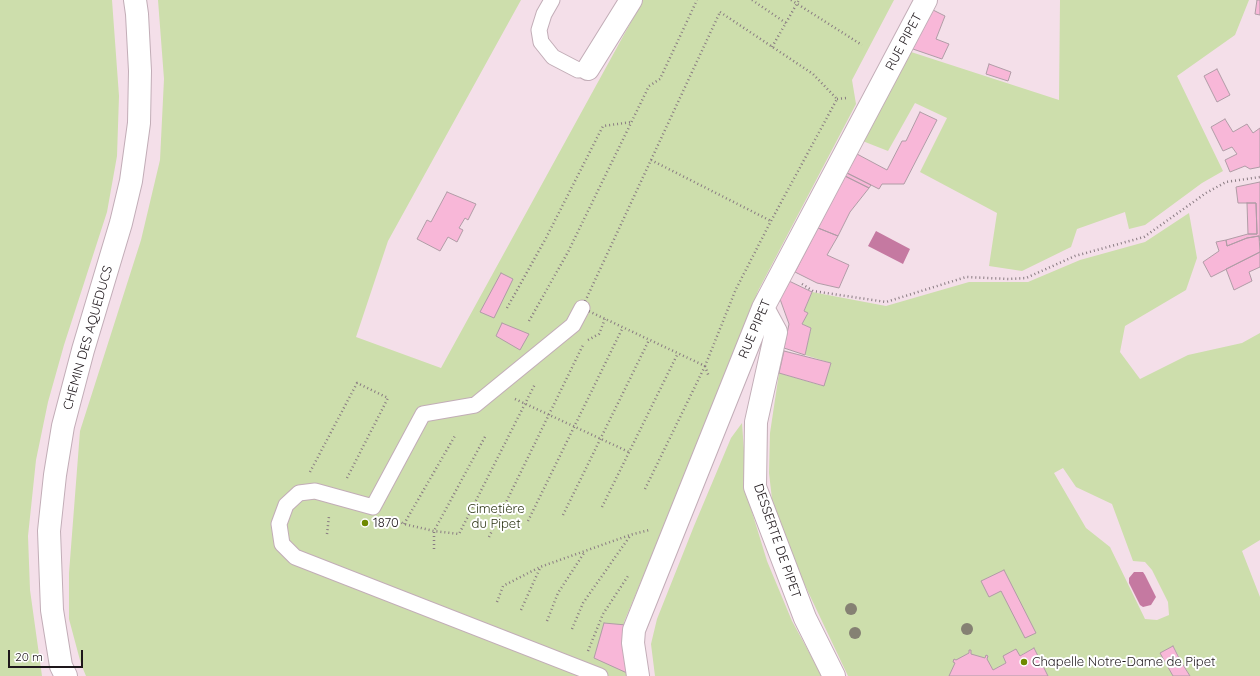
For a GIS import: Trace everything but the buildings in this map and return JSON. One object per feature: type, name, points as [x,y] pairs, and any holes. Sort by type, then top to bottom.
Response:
[{"type":"street","name":"CHEMIN DES AQUEDUCS","points":[[63,673],[52,610],[49,531],[55,475],[63,426],[83,350],[121,223],[131,181],[139,123],[140,79],[135,0]]},
{"type":"street","points":[[588,69],[631,0]]},
{"type":"street","name":"RUE PIPET","points":[[638,676],[633,643],[634,630],[763,308],[926,0]]},
{"type":"street","name":"DESSERTE DE PIPET","points":[[763,308],[776,332],[756,422],[755,487],[804,618],[834,676]]},
{"type":"lane","points":[[552,0],[544,14],[539,30],[541,42],[553,57],[578,70],[588,69]]},
{"type":"lane","points":[[582,308],[574,325],[475,405],[423,414],[374,507],[315,491],[299,493],[286,505],[280,524],[282,544],[295,557],[600,676]]},
{"type":"path","points":[[529,321],[568,252],[649,86],[660,79],[698,0]]},
{"type":"path","points":[[752,0],[786,23]]},
{"type":"path","points":[[791,0],[862,46]]},
{"type":"path","points":[[772,47],[799,0]]},
{"type":"path","points":[[645,490],[705,366],[736,289],[837,99],[813,74],[720,12],[582,308],[705,366]]},
{"type":"path","points":[[507,308],[546,238],[603,126],[632,122]]},
{"type":"path","points":[[651,160],[771,221]]},
{"type":"path","points":[[781,272],[813,291],[886,302],[966,277],[1009,279],[1026,278],[1075,256],[1144,236],[1226,182],[1260,177]]},
{"type":"path","points":[[489,537],[585,342],[599,334],[606,319]]},
{"type":"path","points":[[528,521],[623,327]]},
{"type":"path","points":[[563,515],[650,340]]},
{"type":"path","points":[[602,507],[678,353]]},
{"type":"path","points":[[299,493],[356,383],[388,398],[337,498]]},
{"type":"path","points":[[374,507],[404,524],[434,531],[459,534],[535,384]]},
{"type":"path","points":[[495,389],[629,452]]},
{"type":"path","points":[[404,524],[456,434]]},
{"type":"path","points":[[434,549],[434,531],[486,435]]},
{"type":"path","points":[[497,602],[503,586],[540,567],[630,535],[655,528]]},
{"type":"path","points":[[572,629],[583,603],[630,535]]},
{"type":"path","points":[[546,621],[558,594],[584,552]]},
{"type":"path","points":[[521,610],[540,567]]},
{"type":"green space","points":[[0,0],[112,0],[119,96],[117,156],[107,212],[64,345],[48,402],[36,460],[28,536],[30,590],[42,676],[0,676]]},
{"type":"green space","name":"Cimetière du Pipet","points":[[158,0],[521,0],[388,241],[356,337],[441,368],[643,0],[894,0],[852,80],[856,104],[758,291],[720,393],[624,622],[630,676],[86,676],[81,664],[69,619],[69,573],[80,431],[141,240],[160,160],[164,79]]},
{"type":"green space","points":[[1060,0],[1249,0],[1235,35],[1177,76],[1223,171],[1202,183],[1145,225],[1129,229],[1125,212],[1077,229],[1071,247],[1022,271],[989,266],[997,213],[920,172],[947,118],[915,103],[888,151],[860,140],[908,51],[1059,100]]},
{"type":"green space","points":[[1189,213],[1197,258],[1186,290],[1125,326],[1120,352],[1140,379],[1188,355],[1242,343],[1260,333],[1260,540],[1242,551],[1260,597],[1260,676],[1190,676],[1173,646],[1173,676],[1048,676],[1034,648],[993,670],[985,658],[950,676],[848,676],[793,560],[773,508],[769,473],[770,433],[779,373],[823,386],[831,363],[805,355],[811,328],[802,324],[808,313],[804,311],[812,292],[886,306],[969,282],[1028,282],[1080,260],[1145,242]],"holes":[[[1063,468],[1076,487],[1112,504],[1133,561],[1145,562],[1152,570],[1168,602],[1169,615],[1157,620],[1145,619],[1110,547],[1086,528],[1054,473]]]},
{"type":"green space","points":[[742,423],[746,478],[752,512],[767,561],[792,621],[822,676],[655,676],[651,644],[657,619],[731,438]]},
{"type":"shaded area","points":[[876,231],[910,249],[903,264],[868,246]]},
{"type":"shaded area","points":[[1134,572],[1143,572],[1145,575],[1156,597],[1151,605],[1143,607],[1140,605],[1129,583],[1129,578]]},
{"type":"place","name":"1870","points":[[365,523]]},
{"type":"place","name":"Chapelle Notre-Dame de Pipet","points":[[1024,662]]}]
